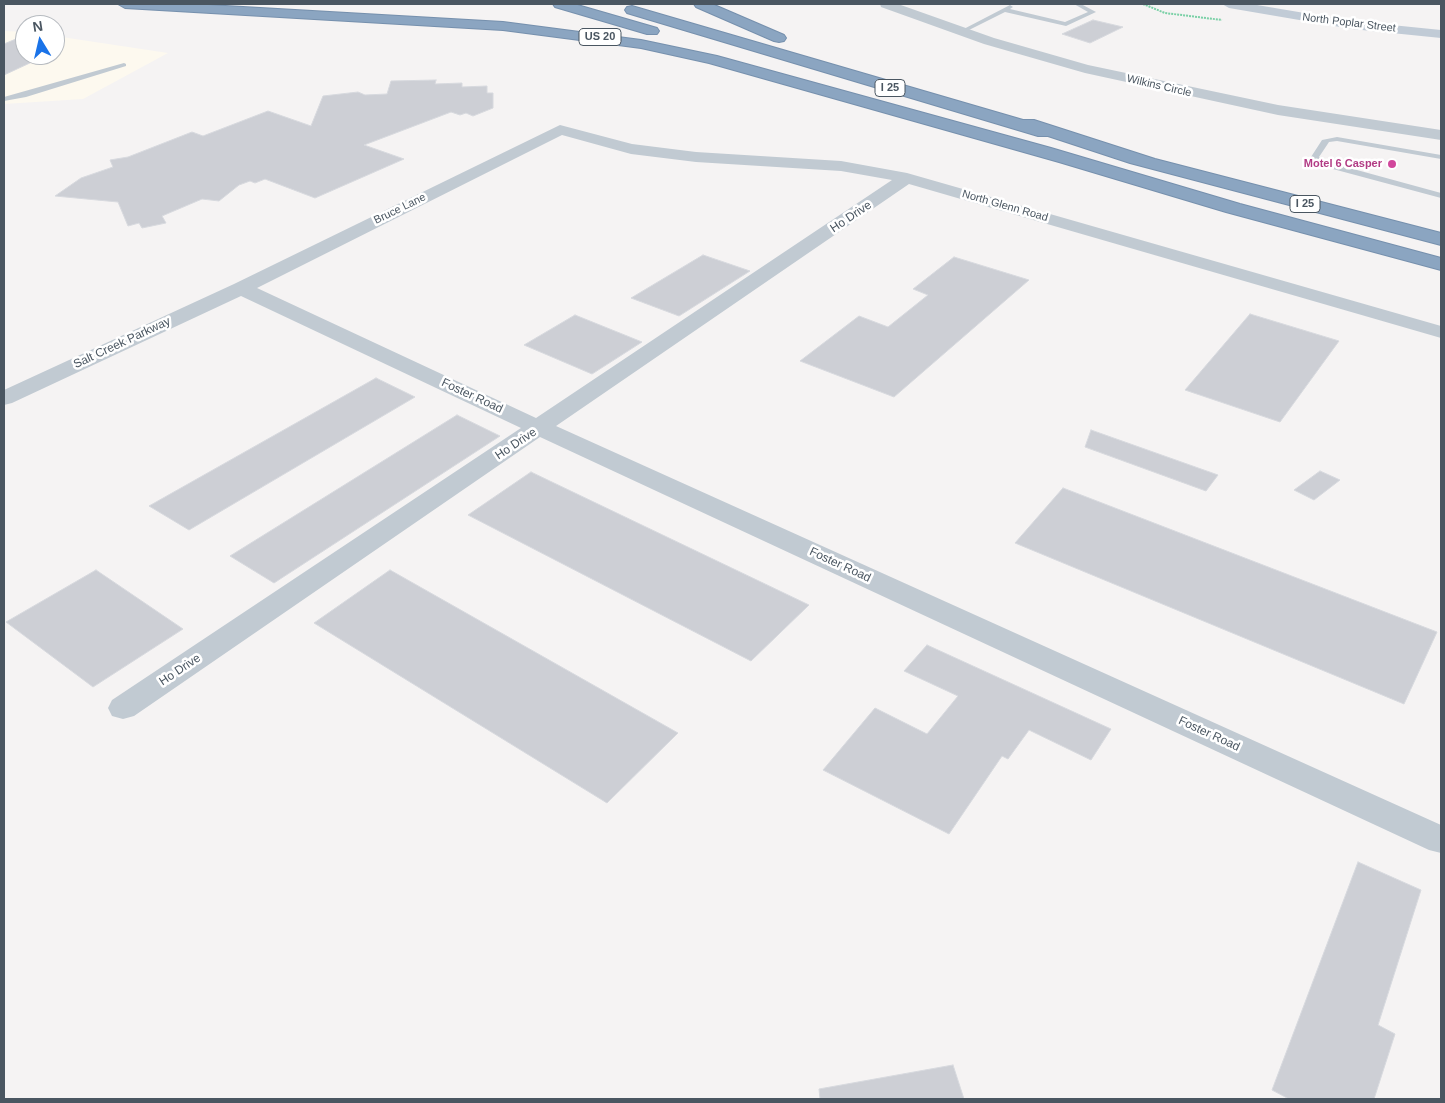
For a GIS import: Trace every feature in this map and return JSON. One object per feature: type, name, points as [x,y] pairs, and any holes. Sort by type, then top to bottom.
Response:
[{"type":"highway","name":"US 20","points":[[125,4],[503,26],[641,44],[712,59],[1061,157]]},
{"type":"highway","name":"I 25","points":[[560,4],[1233,208],[1441,264]]},
{"type":"highway","name":"I 25","points":[[612,4],[1169,169],[1441,239]]},
{"type":"highway","points":[[701,4],[858,69],[1169,169]]},
{"type":"main road","name":"North Poplar Street","points":[[1228,4],[1343,23],[1441,34]]},
{"type":"street","name":"Wilkins Circle","points":[[886,4],[961,32],[1085,69],[1189,93],[1288,112],[1441,135]]},
{"type":"street","name":"North Glenn Road","points":[[560,130],[631,149],[696,157],[841,166],[907,178],[1441,332]]},
{"type":"street","name":"Bruce Lane","points":[[240,288],[560,130]]},
{"type":"street","name":"Ho Drive","points":[[123,708],[540,428],[907,178]]},
{"type":"street","name":"Salt Creek Parkway","points":[[4,398],[240,288]]},
{"type":"street","name":"Foster Road","points":[[240,288],[540,428],[1441,840]]},
{"type":"lane","points":[[961,32],[1016,4]]},
{"type":"lane","points":[[1004,10],[1066,24],[1093,12],[1077,4]]},
{"type":"lane","points":[[4,99],[23,96],[124,65]]},
{"type":"lane","points":[[1441,156],[1337,139],[1326,140],[1315,157],[1321,163],[1441,196]]},
{"type":"shaded area","points":[[4,31],[15,32],[15,65],[65,65],[65,38],[168,53],[83,99],[4,104]]},
{"type":"building","points":[[1093,20],[1123,27],[1090,43],[1062,34]]},
{"type":"building","points":[[15,39],[15,65],[26,65],[4,75],[4,44]]},
{"type":"building","points":[[436,80],[435,84],[462,83],[462,87],[487,86],[487,93],[493,93],[493,108],[473,116],[466,113],[460,115],[451,112],[364,145],[404,159],[315,198],[265,179],[255,183],[250,181],[239,185],[219,201],[202,199],[162,216],[166,223],[142,228],[139,223],[128,226],[118,202],[55,196],[81,178],[113,167],[110,160],[128,157],[192,132],[203,136],[268,111],[311,126],[323,96],[358,92],[365,95],[387,94],[391,81]]},
{"type":"building","points":[[703,255],[750,271],[679,316],[631,298]]},
{"type":"building","points":[[954,257],[1029,280],[894,397],[800,361],[859,316],[888,327],[928,295],[913,289]]},
{"type":"building","points":[[1250,314],[1339,341],[1280,422],[1185,390]]},
{"type":"building","points":[[575,315],[642,342],[592,374],[524,345]]},
{"type":"building","points":[[376,378],[415,397],[189,530],[149,506]]},
{"type":"building","points":[[457,415],[500,436],[274,583],[230,556]]},
{"type":"building","points":[[1091,430],[1218,475],[1206,491],[1085,447]]},
{"type":"building","points":[[1320,471],[1340,480],[1314,500],[1294,490]]},
{"type":"building","points":[[531,472],[809,605],[751,661],[468,515]]},
{"type":"building","points":[[1063,488],[1437,632],[1404,704],[1015,543]]},
{"type":"building","points":[[96,570],[183,629],[93,687],[6,622]]},
{"type":"building","points":[[390,570],[678,733],[607,803],[314,623]]},
{"type":"building","points":[[927,645],[1111,729],[1091,760],[1029,730],[1008,759],[1002,756],[949,834],[823,770],[875,708],[927,734],[958,696],[904,671]]},
{"type":"building","points":[[1358,862],[1421,890],[1378,1025],[1395,1034],[1374,1099],[1289,1099],[1272,1090]]},
{"type":"building","points":[[953,1065],[964,1099],[820,1099],[819,1089]]},
{"type":"place","name":"Motel 6 Casper","points":[[1392,164]]}]
